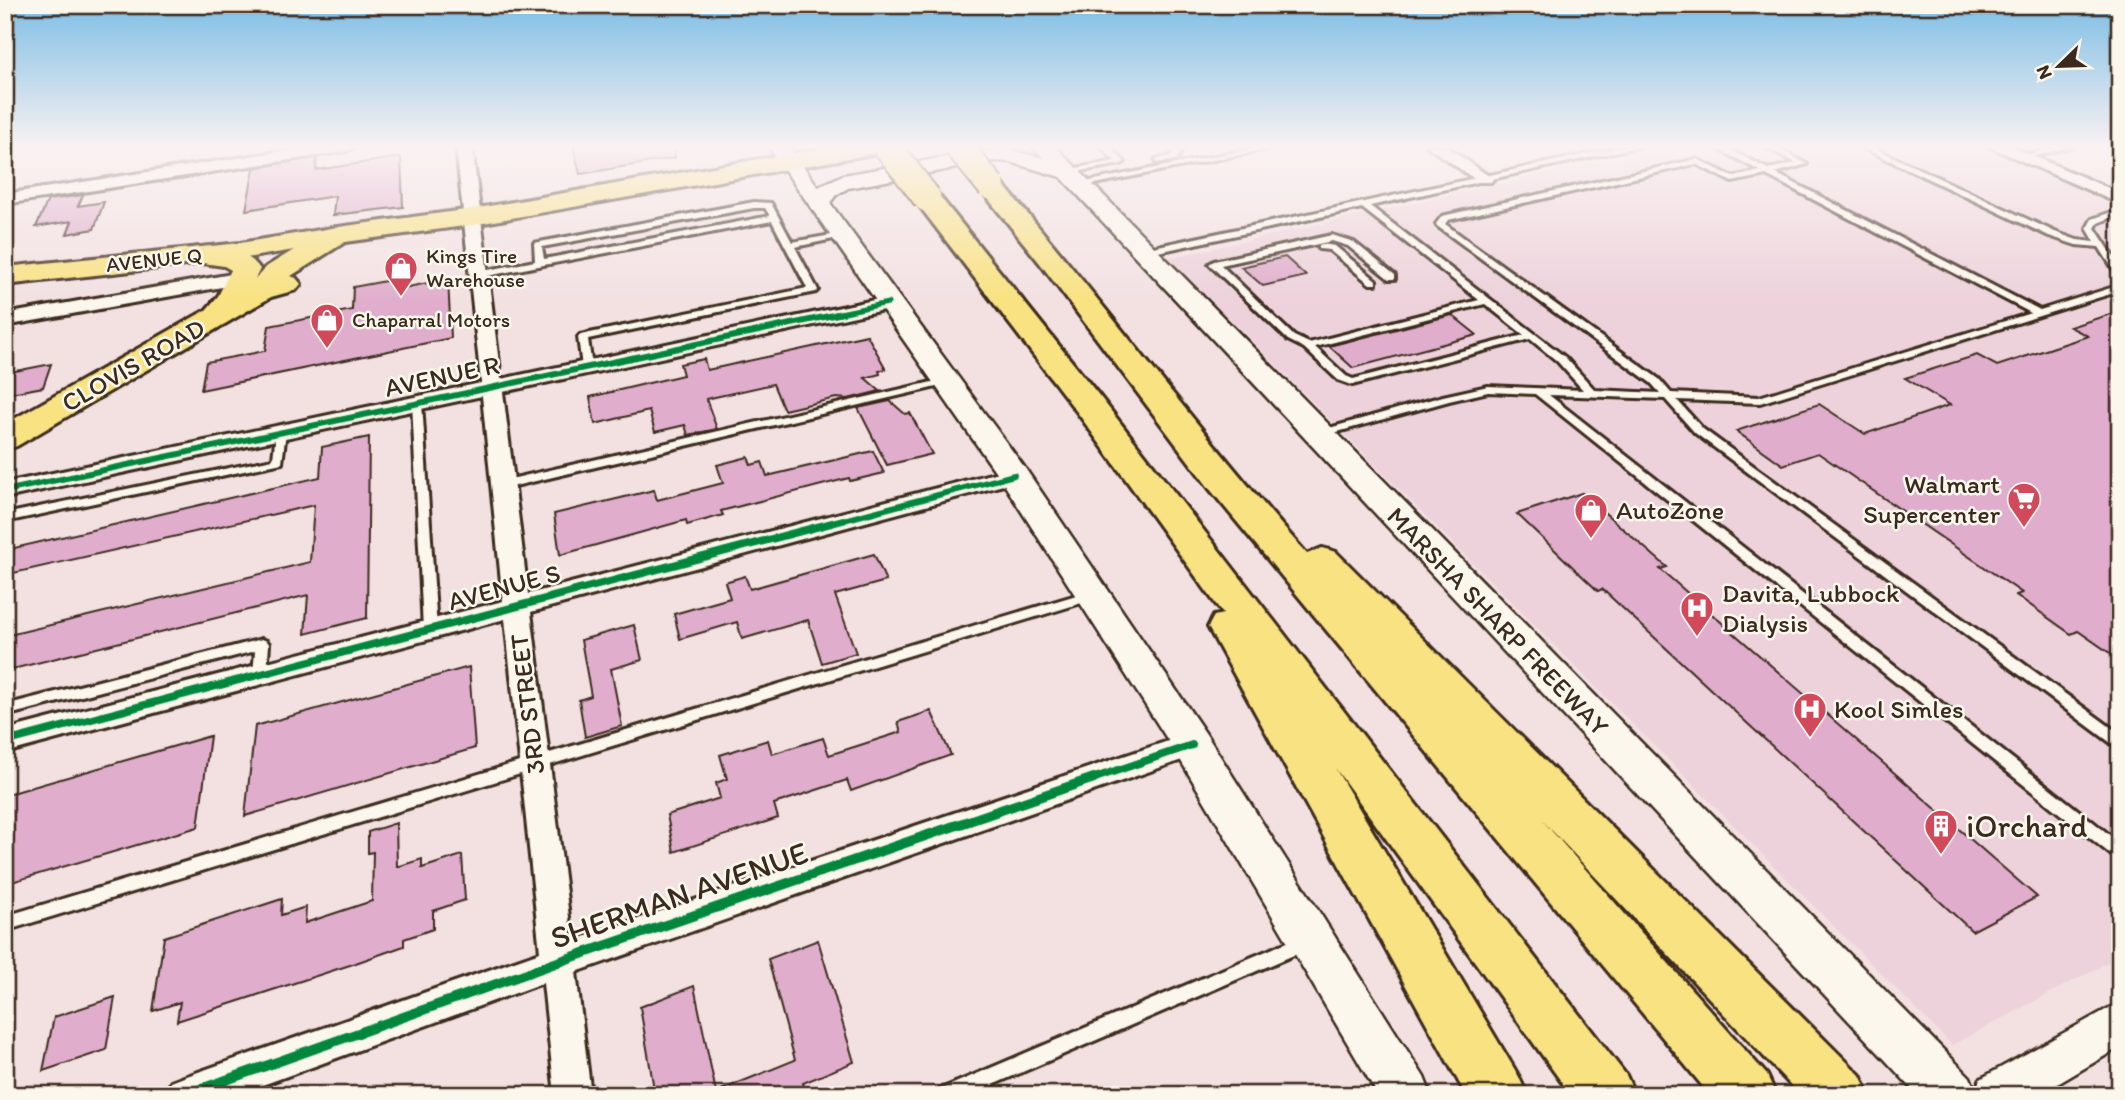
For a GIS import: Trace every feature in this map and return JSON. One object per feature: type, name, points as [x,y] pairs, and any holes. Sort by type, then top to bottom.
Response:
[{"type":"main road","name":"CLOVIS ROAD","points":[[5,439],[215,319],[252,284],[276,273],[346,252],[473,225],[532,221],[553,204],[584,197]]},
{"type":"main road","points":[[813,197],[1014,475],[1192,745],[1406,1095]]},
{"type":"main road","points":[[818,204],[821,197]]},
{"type":"main road","points":[[926,197],[1145,479],[1606,1095]]},
{"type":"main road","points":[[1006,197],[1222,480],[1747,1095]]},
{"type":"main road","name":"MARSHA SHARP FREEWAY","points":[[1092,197],[1952,1095]]},
{"type":"main road","name":"AVENUE Q","points":[[5,260],[254,235],[302,239],[346,252]]},
{"type":"main road","name":"AVENUE Q","points":[[5,276],[240,251],[302,239]]},
{"type":"main road","points":[[199,256],[239,262],[252,284]]},
{"type":"main road","points":[[1145,479],[1498,1095]]},
{"type":"main road","points":[[1222,480],[1280,517],[1840,1095]]},
{"type":"street","name":"3RD STREET","points":[[470,197],[573,1095]]},
{"type":"street","name":"AVENUE Q","points":[[5,320],[252,284]]},
{"type":"street","name":"AVENUE R","points":[[5,491],[888,303]]},
{"type":"street","name":"AVENUE S","points":[[5,743],[1014,475]]},
{"type":"street","name":"SHERMAN AVENUE","points":[[184,1095],[558,962],[1192,745]]},
{"type":"street","points":[[1996,1095],[2120,1023]]},
{"type":"lane","points":[[1144,251],[1400,197]]},
{"type":"lane","points":[[1537,197],[1445,218],[1440,224],[1655,381],[1699,431],[2120,742]]},
{"type":"lane","points":[[1815,197],[2041,314]]},
{"type":"lane","points":[[1973,197],[2052,234],[2076,242],[2101,245]]},
{"type":"lane","points":[[540,263],[537,245],[754,205],[768,205],[813,290],[583,337],[587,367]]},
{"type":"lane","points":[[1364,205],[1561,359],[1592,393]]},
{"type":"lane","points":[[2120,211],[2101,218],[2092,225],[2092,232],[2120,273]]},
{"type":"lane","points":[[477,275],[775,218]]},
{"type":"lane","points":[[789,245],[840,235]]},
{"type":"lane","points":[[1225,275],[1226,269],[1230,267],[1322,247],[1347,249],[1388,279],[1351,244],[1332,238],[1214,264],[1225,275],[1291,338],[1308,346],[1342,378],[1352,382],[1531,336]]},
{"type":"lane","points":[[1322,247],[1332,248],[1373,282]]},
{"type":"lane","points":[[1319,434],[1476,390],[1537,390],[1760,400],[2120,288]]},
{"type":"lane","points":[[1308,346],[1485,301]]},
{"type":"lane","points":[[502,485],[945,382]]},
{"type":"lane","points":[[1537,390],[2120,852]]},
{"type":"lane","points":[[417,403],[430,629]]},
{"type":"lane","points":[[5,518],[278,461],[281,432]]},
{"type":"lane","points":[[5,924],[1093,595]]},
{"type":"lane","points":[[5,711],[262,644],[260,674]]},
{"type":"lane","points":[[947,1095],[1311,940]]},
{"type":"shaded area","points":[[1441,197],[2100,197],[2120,206],[2120,956],[1952,1045],[1169,258]]},
{"type":"building","points":[[82,197],[78,206],[104,202],[94,229],[67,234],[72,221],[36,227],[48,200]]},
{"type":"building","points":[[248,197],[327,197],[246,210]]},
{"type":"building","points":[[335,197],[403,197],[403,207],[333,215]]},
{"type":"building","points":[[1285,257],[1306,276],[1263,286],[1241,267]]},
{"type":"building","points":[[402,278],[403,288],[448,279],[451,338],[201,390],[206,362],[265,351],[269,326],[352,310],[353,287]]},
{"type":"building","name":"Walmart Supercenter","points":[[2120,311],[2120,660],[2078,631],[2071,634],[2016,595],[2022,593],[1818,453],[1783,465],[1736,431],[1819,404],[1865,434],[1950,405],[1905,378],[1977,355],[1997,366],[2088,336],[2070,327]]},
{"type":"building","points":[[1452,315],[1477,335],[1353,368],[1329,346]]},
{"type":"building","points":[[867,335],[886,369],[879,371],[880,374],[865,378],[880,391],[784,410],[773,384],[706,399],[717,429],[688,435],[685,425],[655,432],[649,411],[595,424],[590,397],[683,375],[680,364],[704,359],[707,370]]},
{"type":"building","points":[[51,364],[43,387],[5,394],[5,373]]},
{"type":"building","points":[[890,401],[905,414],[910,413],[932,454],[887,465],[858,408]]},
{"type":"building","points":[[369,437],[367,618],[305,634],[308,595],[5,671],[5,636],[310,562],[314,505],[5,575],[14,548],[320,477],[322,447]]},
{"type":"building","points":[[873,451],[884,473],[850,481],[849,478],[721,511],[723,515],[687,525],[686,520],[560,555],[554,514],[654,490],[657,500],[723,483],[717,465],[748,457],[751,465],[762,462],[767,476]]},
{"type":"building","points":[[1582,493],[1667,567],[1660,569],[2037,897],[1972,931],[1602,589],[1598,591],[1517,514]]},
{"type":"building","points":[[874,554],[886,581],[835,595],[856,653],[822,663],[808,620],[742,639],[737,622],[680,639],[674,614],[730,598],[725,582],[745,576],[750,589]]},
{"type":"building","points":[[634,625],[642,660],[611,669],[622,726],[585,737],[579,700],[591,696],[581,640]]},
{"type":"building","points":[[469,667],[475,748],[245,816],[255,726]]},
{"type":"building","points":[[931,711],[951,755],[851,791],[847,780],[774,804],[778,818],[674,852],[667,815],[720,798],[716,783],[727,779],[720,755],[768,740],[772,754],[823,738],[829,755],[901,732],[898,722]]},
{"type":"building","points":[[210,736],[198,827],[5,884],[5,795]]},
{"type":"building","points":[[396,823],[397,867],[422,859],[422,868],[462,855],[465,900],[433,911],[433,929],[404,939],[404,946],[177,1021],[180,1002],[153,1011],[164,937],[282,899],[281,915],[306,907],[305,923],[372,901],[373,852],[368,853],[368,832]]},
{"type":"building","points":[[818,940],[854,1062],[803,1083],[807,1095],[655,1095],[640,1007],[694,986],[716,1092],[795,1060],[768,959]]},
{"type":"building","points":[[115,997],[106,1050],[43,1071],[54,1017]]},
{"type":"cycle path","points":[[5,491],[888,303]]},
{"type":"cycle path","points":[[5,742],[1014,475]]},
{"type":"cycle path","points":[[184,1095],[558,962],[1192,745]]},
{"type":"place","name":"Kings Tire Warehouse","points":[[401,298]]},
{"type":"place","name":"Chaparral Motors","points":[[327,350]]},
{"type":"place","name":"Walmart Supercenter","points":[[2024,529]]},
{"type":"place","name":"AutoZone","points":[[1591,540]]},
{"type":"place","name":"Davita, Lubbock Dialysis","points":[[1697,638]]},
{"type":"place","name":"Kool Simles","points":[[1810,739]]},
{"type":"place","name":"iOrchard","points":[[1941,856]]}]
